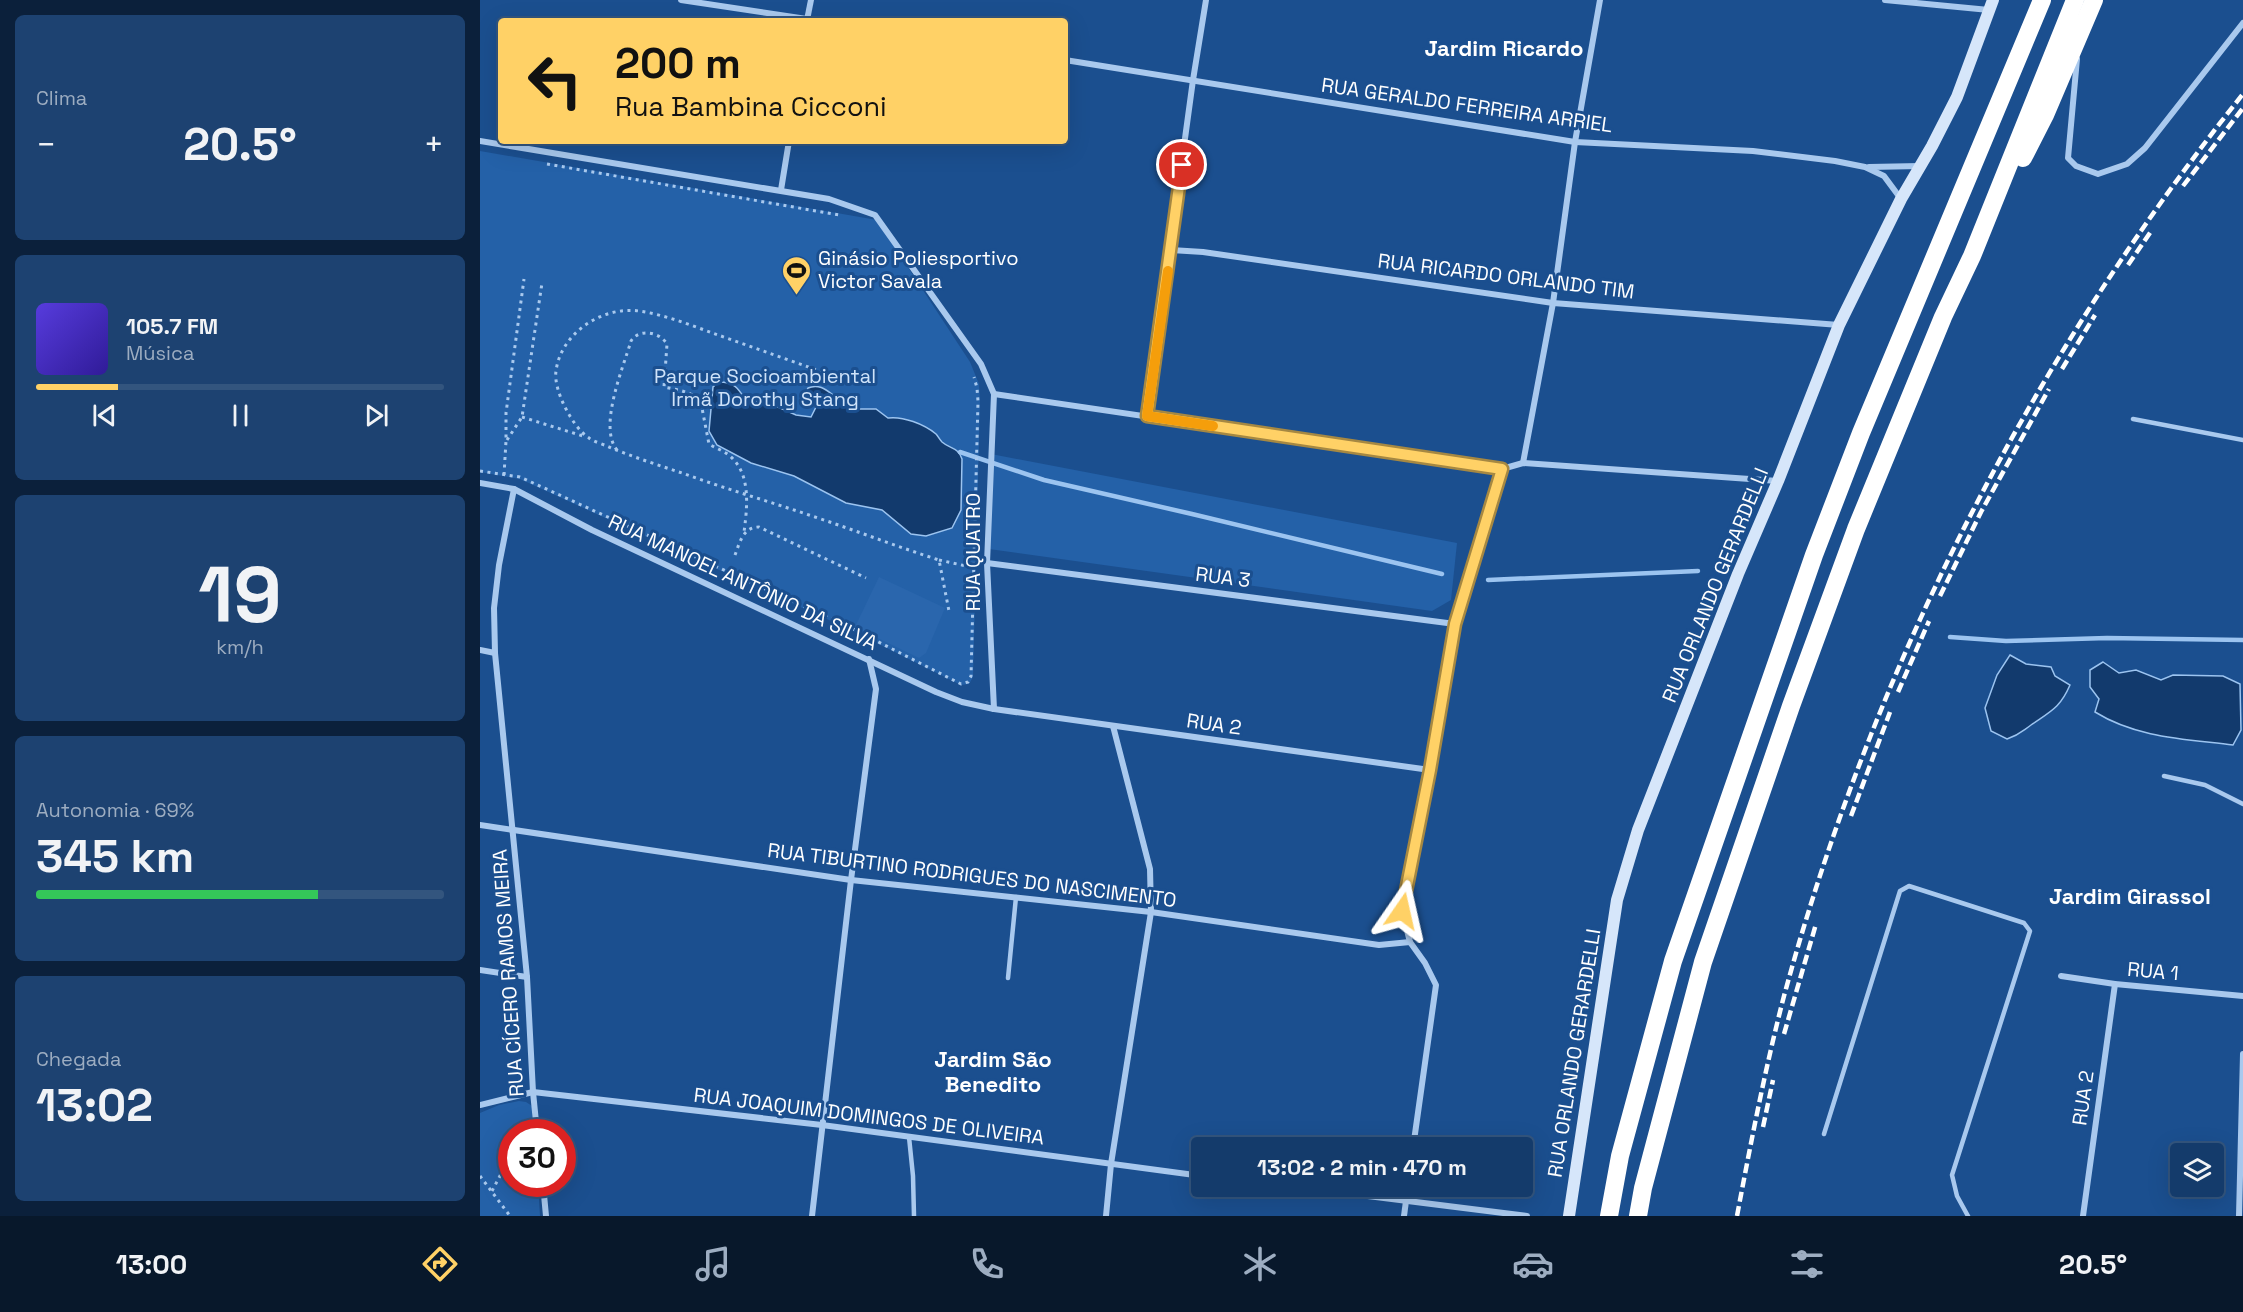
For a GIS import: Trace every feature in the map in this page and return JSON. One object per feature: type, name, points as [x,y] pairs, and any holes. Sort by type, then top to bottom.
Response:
[{"type":"highway","points":[[1609,1216],[1620,1156],[1673,962],[1814,555],[1861,433],[2042,0]]},
{"type":"highway","points":[[1972,256],[2075,0]]},
{"type":"highway","points":[[1638,1216],[1651,1155],[1703,962],[1791,706],[1861,519],[1943,317],[2045,115],[2094,0]]},
{"type":"street","points":[[681,0],[794,18]]},
{"type":"street","points":[[807,18],[811,0]]},
{"type":"street","points":[[1147,416],[1206,0]]},
{"type":"street","points":[[1523,463],[1552,303],[1575,142],[1600,0]]},
{"type":"street","points":[[1885,0],[1992,5]]},
{"type":"street","name":"RUA ORLANDO GERARDELLI","points":[[1569,1216],[1617,900],[1638,830],[1839,325],[1901,199],[1957,97],[1992,5]]},
{"type":"street","points":[[2079,37],[2068,158],[2076,166],[2098,174],[2127,164],[2145,148],[2243,23]]},
{"type":"street","name":"RUA GERALDO FERREIRA ARRIEL","points":[[1068,60],[1575,142],[1753,151],[1865,167],[1920,166]]},
{"type":"street","points":[[480,141],[498,144]]},
{"type":"street","points":[[498,144],[830,199],[875,215],[981,364],[994,394],[1502,469],[1523,463],[1778,481]]},
{"type":"street","points":[[781,190],[789,144]]},
{"type":"street","name":"RUA GERALDO FERREIRA ARRIEL","points":[[1865,167],[1884,176],[1901,199]]},
{"type":"street","name":"RUA RICARDO ORLANDO TIM","points":[[1171,250],[1203,252],[1552,303],[1839,325]]},
{"type":"street","name":"RUA QUATRO","points":[[994,394],[987,563],[994,709]]},
{"type":"street","points":[[1415,1137],[1436,985],[1425,963],[1410,942],[1402,911],[1430,770],[1455,624],[1502,469]]},
{"type":"street","name":"RUA MANOEL ANTÔNIO DA SILVA","points":[[480,483],[514,489],[592,530],[936,692],[962,702],[994,709]]},
{"type":"street","name":"RUA CÍCERO RAMOS MEIRA","points":[[514,489],[495,597],[495,653],[527,977],[536,1119]]},
{"type":"street","name":"RUA 3","points":[[987,563],[1455,624]]},
{"type":"street","points":[[480,650],[495,653]]},
{"type":"street","points":[[812,1216],[850,880],[876,689],[869,660]]},
{"type":"street","name":"RUA 2","points":[[994,709],[1430,770]]},
{"type":"street","points":[[1106,1216],[1111,1164],[1151,912],[1150,868],[1113,726]]},
{"type":"street","name":"RUA TIBURTINO RODRIGUES DO NASCIMENTO","points":[[480,825],[850,880],[1151,912],[1379,945],[1410,942]]},
{"type":"street","points":[[480,970],[527,977]]},
{"type":"street","name":"RUA 1","points":[[2061,976],[2115,984],[2243,996]]},
{"type":"street","name":"RUA 2","points":[[2083,1216],[2115,984]]},
{"type":"street","points":[[2239,1216],[2243,1054]]},
{"type":"street","points":[[480,1105],[533,1092]]},
{"type":"street","name":"RUA JOAQUIM DOMINGOS DE OLIVEIRA","points":[[533,1092],[822,1125],[1191,1175]]},
{"type":"street","points":[[544,1197],[546,1216]]},
{"type":"street","points":[[1375,1197],[1527,1216]]},
{"type":"street","points":[[1404,1216],[1407,1197]]},
{"type":"lane","points":[[2133,419],[2243,441]]},
{"type":"lane","points":[[2164,776],[2205,785],[2243,804]]},
{"type":"lane","points":[[1824,1134],[1900,891],[1909,886],[2024,923],[2030,931],[1952,1176],[1957,1196],[1968,1216]]},
{"type":"lane","points":[[1008,978],[1016,897]]},
{"type":"lane","points":[[909,1137],[914,1216]]},
{"type":"path","points":[[538,163],[841,215]]},
{"type":"path","points":[[504,475],[506,413],[524,279]]},
{"type":"path","points":[[506,441],[522,417],[542,283]]},
{"type":"path","points":[[588,438],[573,421],[560,398],[555,381],[556,370],[562,351],[582,327],[596,317],[615,311],[638,311],[691,325],[836,377],[842,371]]},
{"type":"path","points":[[619,451],[611,440],[610,416],[631,341],[633,337],[645,332],[662,338],[667,344],[668,360],[664,387],[693,395],[700,401],[709,444],[733,459],[739,466],[748,496],[744,532],[735,555]]},
{"type":"path","points":[[480,471],[520,477],[851,628],[962,684],[968,682],[971,676],[975,568],[978,395],[972,372]]},
{"type":"path","points":[[522,417],[939,560],[975,568]]},
{"type":"path","points":[[744,532],[751,527],[759,527],[866,578]]},
{"type":"path","points":[[939,560],[949,611]]},
{"type":"path","points":[[480,1176],[510,1216]]},
{"type":"path","points":[[492,1191],[498,1180]]},
{"type":"green space","name":"Parque Socioambiental Irmã Dorothy Stang","points":[[480,151],[877,220],[970,362],[979,384],[973,677],[969,684],[961,685],[853,631],[520,479],[480,472]]},
{"type":"green space","points":[[991,454],[1457,543],[1451,600],[1432,611],[989,549]]},
{"type":"green space","points":[[526,1102],[532,1106],[532,1119],[498,1119],[498,1197],[539,1197],[540,1216],[480,1216],[480,1113],[499,1105]]},
{"type":"shaded area","points":[[719,382],[735,386],[745,399],[778,407],[796,415],[811,417],[816,407],[806,392],[808,388],[820,387],[860,409],[876,409],[888,418],[907,420],[931,430],[942,442],[956,450],[962,459],[961,510],[952,528],[926,536],[911,534],[882,510],[846,503],[794,476],[751,463],[717,445],[709,431],[713,387]]},
{"type":"shaded area","points":[[2010,655],[2026,664],[2051,667],[2055,676],[2070,685],[2054,708],[2020,733],[2007,739],[1991,731],[1985,708],[1997,675]]},
{"type":"shaded area","points":[[2103,662],[2119,673],[2136,670],[2161,680],[2173,675],[2223,676],[2240,684],[2241,730],[2233,745],[2179,739],[2144,732],[2111,721],[2095,712],[2099,699],[2090,687],[2090,670]]},
{"type":"building","points":[[879,577],[945,608],[926,653],[919,658],[855,627]]},
{"type":"waterway","points":[[960,452],[1044,480],[1442,574]]},
{"type":"waterway","points":[[1488,580],[1698,571]]},
{"type":"waterway","points":[[1950,637],[2006,641],[2107,638],[2243,640]]},
{"type":"railway","points":[[1737,1216],[1784,996],[1821,874],[1863,754],[1912,636],[1967,521],[2028,409],[2094,301],[2166,195],[2243,94]]},
{"type":"railway","points":[[2183,186],[2243,108]]},
{"type":"railway","points":[[2128,265],[2152,230]]},
{"type":"railway","points":[[2062,369],[2095,315]]},
{"type":"railway","points":[[1940,596],[1981,512],[2049,389]]},
{"type":"railway","points":[[1898,692],[1929,621]]},
{"type":"railway","points":[[1851,816],[1890,712]]},
{"type":"railway","points":[[1784,1034],[1816,924]]},
{"type":"railway","points":[[1763,1127],[1773,1080]]},
{"type":"slow traffic","points":[[1168,271],[1147,416],[1213,426]]},
{"type":"place","name":"Ginásio Poliesportivo Victor Savala","points":[[797,296]]},
{"type":"district","name":"Jardim Ricardo","points":[[1504,48]]},
{"type":"district","name":"Jardim Girassol","points":[[2130,896]]},
{"type":"district","name":"Jardim São Benedito","points":[[993,1072]]},
{"type":"route","points":[[1182,165],[1147,416],[1502,469],[1455,624],[1430,770],[1402,911]]}]
